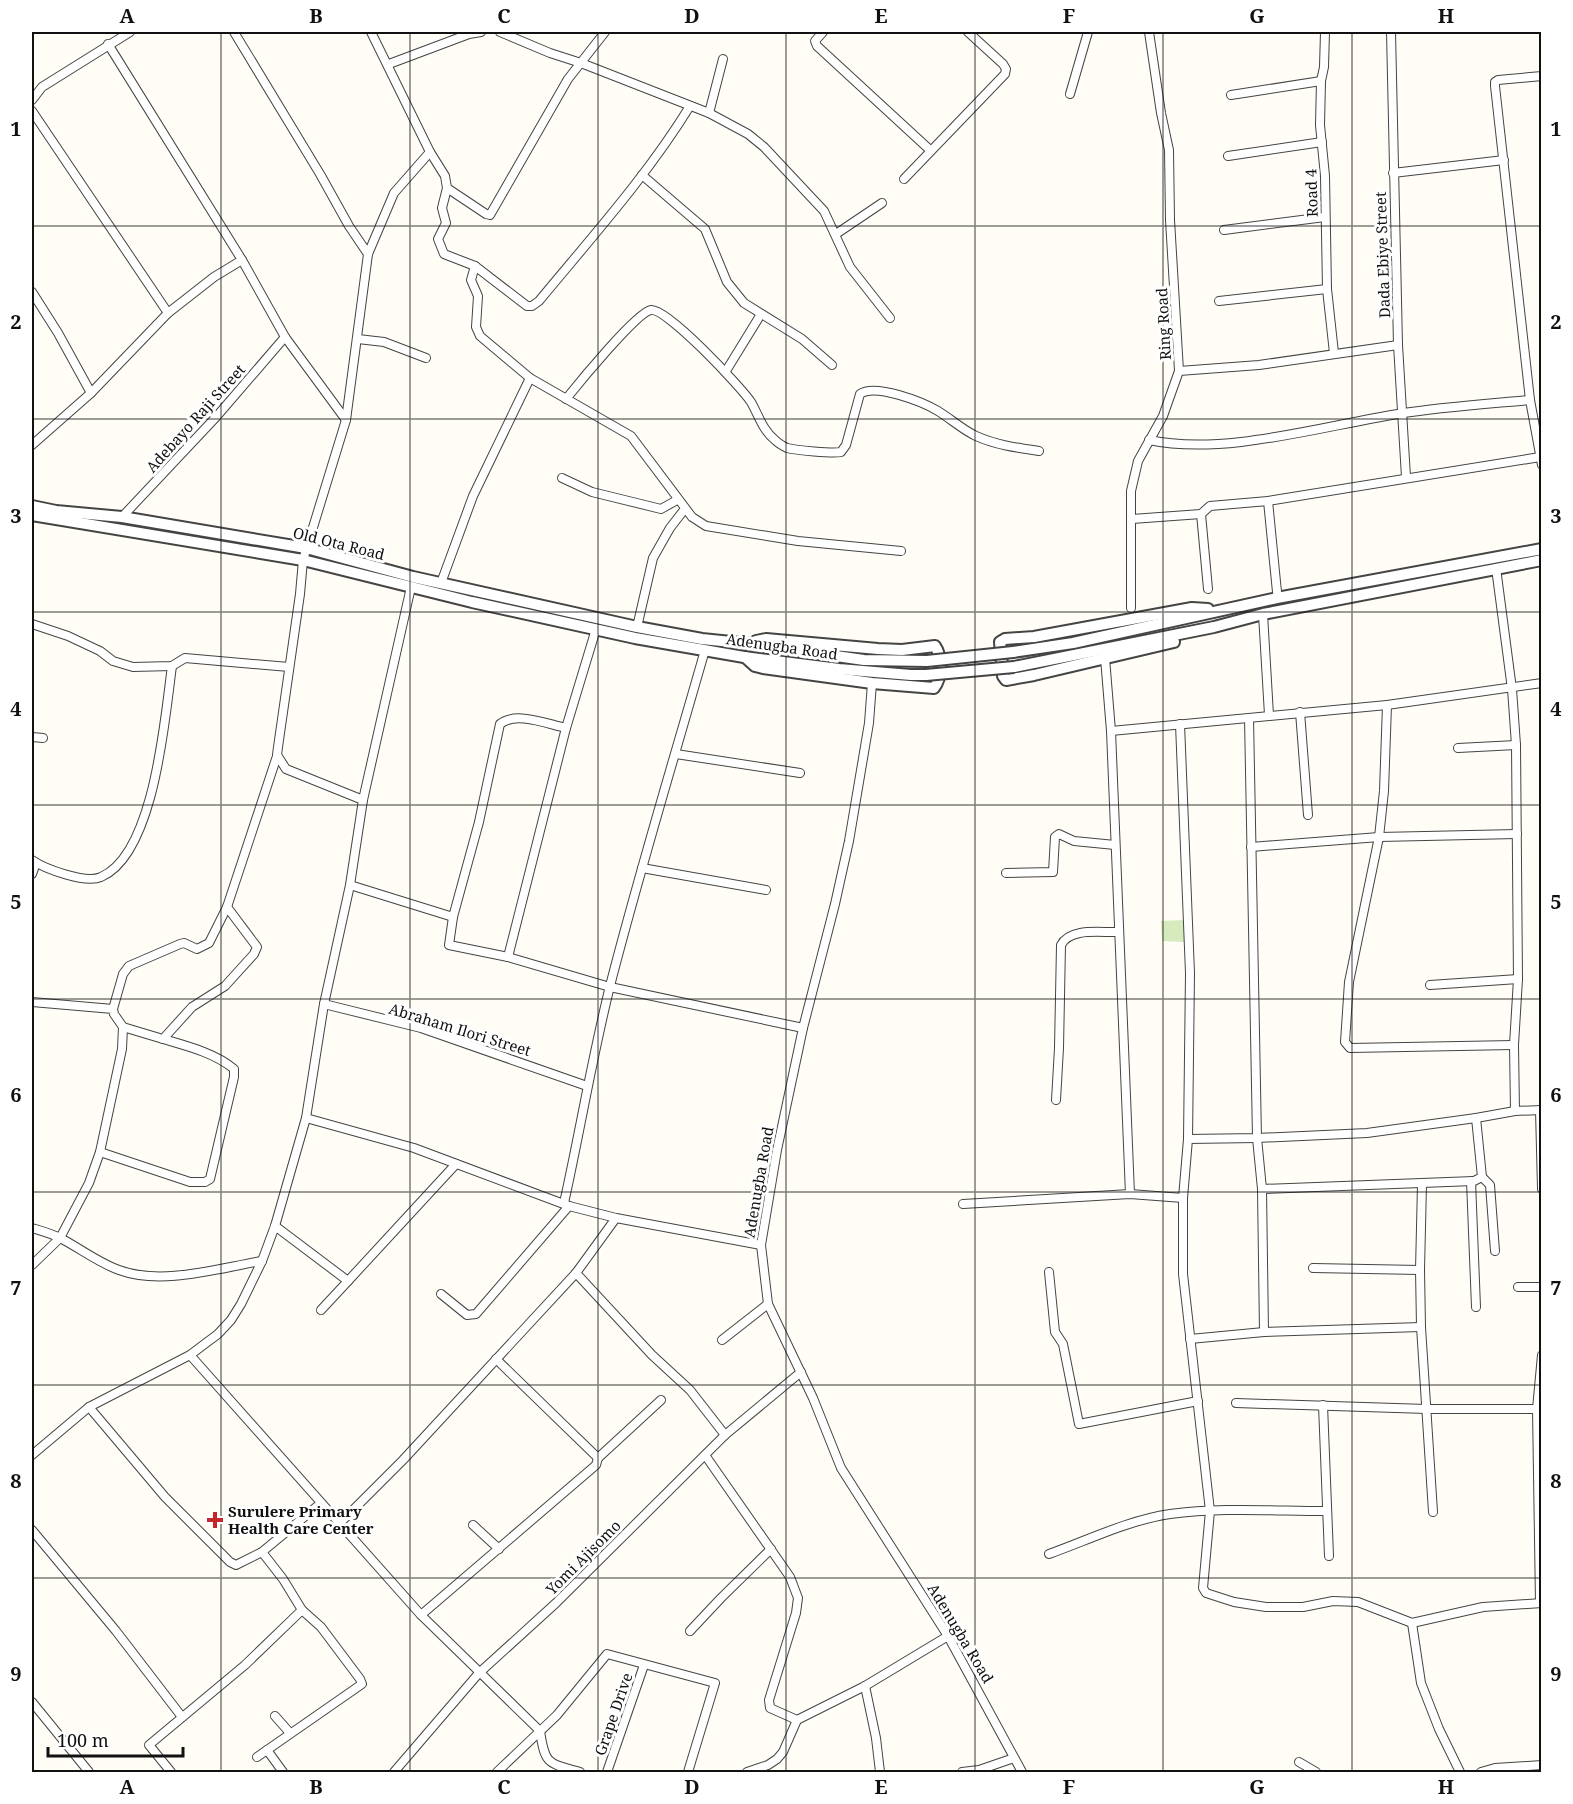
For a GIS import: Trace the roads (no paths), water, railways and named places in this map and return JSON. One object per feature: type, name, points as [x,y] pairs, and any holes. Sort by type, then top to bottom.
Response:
[{"type":"street","points":[[32,100],[42,87],[130,32]]},
{"type":"street","points":[[234,32],[368,254]]},
{"type":"street","points":[[371,32],[389,64],[430,152],[445,176],[447,188],[442,208],[446,223],[438,239],[444,254],[476,266],[526,306],[532,306],[539,301],[669,141],[690,106]]},
{"type":"street","points":[[389,64],[469,34],[481,32]]},
{"type":"street","points":[[500,32],[709,113],[748,134],[764,147],[824,211],[850,267],[890,318]]},
{"type":"street","points":[[447,188],[490,215],[568,80],[605,32]]},
{"type":"street","points":[[823,32],[815,41],[817,46],[930,150]]},
{"type":"street","points":[[904,179],[1005,74],[1003,64],[968,32]]},
{"type":"street","points":[[1070,94],[1088,32]]},
{"type":"street","name":"Ring Road","points":[[1131,608],[1131,491],[1138,461],[1167,407],[1179,371],[1170,220],[1169,150],[1149,32]]},
{"type":"street","name":"Road 4","points":[[1325,32],[1320,125],[1327,289],[1334,353]]},
{"type":"street","name":"Dada Ebiye Street","points":[[1391,32],[1400,413],[1406,477]]},
{"type":"street","points":[[108,45],[242,260],[285,336],[346,420]]},
{"type":"street","points":[[709,113],[723,59]]},
{"type":"street","points":[[1132,519],[1201,514],[1210,506],[1268,501],[1406,477],[1541,461],[1530,400],[1495,82],[1542,76]]},
{"type":"street","points":[[1231,95],[1321,81]]},
{"type":"street","points":[[32,82],[42,87]]},
{"type":"street","points":[[32,111],[168,313]]},
{"type":"street","points":[[1228,156],[1322,142]]},
{"type":"street","points":[[100,1152],[190,1182],[205,1182],[210,1179],[234,1069],[189,1046],[123,1027],[113,1009],[123,974],[129,966],[180,944],[184,943],[197,949],[204,947],[209,943],[227,906],[277,755],[303,560],[346,420],[368,254],[394,193],[430,152]]},
{"type":"street","points":[[1393,173],[1504,160]]},
{"type":"street","points":[[642,175],[705,229],[727,282],[744,303],[802,339],[832,365]]},
{"type":"street","points":[[836,234],[882,203]]},
{"type":"street","points":[[1224,230],[1325,217]]},
{"type":"street","points":[[32,445],[91,393],[168,313],[214,277],[242,260]]},
{"type":"street","points":[[476,266],[471,280],[478,296],[476,327],[480,336],[530,378],[631,436],[692,518],[706,526],[798,541],[901,551]]},
{"type":"street","points":[[1219,301],[1327,289]]},
{"type":"street","points":[[32,292],[91,393]]},
{"type":"street","points":[[566,399],[621,335],[651,310],[658,311],[689,336],[726,371],[750,401],[768,434],[786,447],[841,452],[846,445],[860,394],[864,391],[887,391],[936,410],[975,436],[1039,452]]},
{"type":"street","points":[[726,371],[761,314]]},
{"type":"street","name":"Adebayo Raji Street","points":[[122,517],[217,416],[285,336]]},
{"type":"street","points":[[358,339],[384,342],[426,358]]},
{"type":"street","points":[[1179,371],[1259,365],[1398,345]]},
{"type":"street","points":[[441,583],[473,496],[530,378]]},
{"type":"street","points":[[1149,440],[1184,446],[1222,443],[1400,413],[1530,400]]},
{"type":"street","points":[[562,478],[592,492],[661,509],[677,500]]},
{"type":"street","points":[[1268,501],[1276,592]]},
{"type":"street","name":"Old Ota Road","points":[[32,506],[56,511],[122,517],[306,548],[361,564],[636,632]]},
{"type":"street","points":[[636,632],[653,558],[670,528],[684,510]]},
{"type":"street","points":[[1201,514],[1208,590]]},
{"type":"street","name":"Old Ota Road","points":[[32,515],[303,560],[596,629],[636,632]]},
{"type":"street","points":[[1542,549],[1214,611],[1192,608],[1044,635],[1005,639],[1000,642],[1003,676],[1006,680],[1185,639],[1214,627],[1263,614],[1542,560]]},
{"type":"street","points":[[1496,568],[1512,689],[1516,746],[1518,980],[1514,1045],[1515,1111]]},
{"type":"street","points":[[32,1455],[89,1407],[190,1355],[218,1334],[231,1320],[262,1261],[275,1226],[306,1118],[324,1004],[350,885],[363,800],[411,587]]},
{"type":"street","name":"Adenugba Road","points":[[636,632],[751,644],[864,660],[927,662],[1073,643],[1214,611]]},
{"type":"street","points":[[1263,614],[1269,715]]},
{"type":"street","points":[[32,624],[68,636],[122,664],[133,667],[172,666],[186,658],[290,667]]},
{"type":"street","name":"Adenugba Road","points":[[636,632],[705,650],[744,657],[839,669],[926,675],[1014,667],[1214,627]]},
{"type":"street","points":[[508,957],[566,728],[596,629]]},
{"type":"street","points":[[744,657],[755,666],[763,668],[872,683],[934,688],[940,679],[938,649],[935,646],[902,650],[766,639],[751,644]]},
{"type":"street","points":[[441,1294],[467,1316],[476,1314],[566,1205],[587,1086],[610,987],[705,650]]},
{"type":"street","points":[[1105,658],[1111,731],[1130,1194]]},
{"type":"street","points":[[32,874],[34,861],[70,875],[99,878],[110,872],[125,854],[141,825],[157,775],[172,666]]},
{"type":"street","name":"Adenugba Road","points":[[872,683],[869,723],[849,841],[803,1028],[777,1150],[761,1245],[768,1304],[801,1372],[841,1468],[948,1636],[1022,1773]]},
{"type":"street","points":[[1111,731],[1300,711],[1387,705],[1542,683]]},
{"type":"street","points":[[1387,705],[1384,791],[1378,837],[1349,982],[1345,1042],[1350,1048],[1514,1045]]},
{"type":"street","points":[[1300,711],[1308,815]]},
{"type":"street","points":[[566,728],[516,718],[500,724],[479,822],[453,917],[450,945],[508,957],[610,987],[803,1028]]},
{"type":"street","points":[[1249,718],[1257,1138],[1262,1189],[1264,1332]]},
{"type":"street","points":[[1180,724],[1190,973],[1188,1139],[1183,1198],[1184,1274],[1210,1511],[1202,1585],[1206,1593],[1234,1602],[1266,1607],[1303,1607],[1333,1601],[1358,1602],[1412,1623],[1483,1606],[1541,1603],[1539,1409],[1542,1355]]},
{"type":"street","points":[[32,737],[43,738]]},
{"type":"street","points":[[1458,747],[1516,746]]},
{"type":"street","points":[[676,754],[800,773]]},
{"type":"street","points":[[277,755],[286,769],[363,800]]},
{"type":"street","points":[[1006,873],[1053,872],[1055,837],[1059,834],[1074,841],[1115,845]]},
{"type":"street","points":[[1251,847],[1378,837],[1517,834]]},
{"type":"street","points":[[642,868],[766,890]]},
{"type":"street","points":[[350,885],[453,917]]},
{"type":"street","points":[[163,1039],[192,1007],[225,986],[254,954],[257,947],[227,906]]},
{"type":"street","points":[[1056,1100],[1061,945],[1063,940],[1072,934],[1118,932]]},
{"type":"street","points":[[1430,985],[1518,980]]},
{"type":"street","points":[[32,1002],[113,1009]]},
{"type":"street","name":"Abraham Ilori Street","points":[[324,1004],[421,1028],[587,1086]]},
{"type":"street","points":[[32,1265],[60,1238],[89,1184],[100,1152],[120,1063],[123,1027]]},
{"type":"street","points":[[1188,1139],[1367,1132],[1515,1111],[1541,1110],[1542,1189]]},
{"type":"street","points":[[306,1118],[414,1148],[566,1205],[616,1218],[761,1245]]},
{"type":"street","points":[[1476,1118],[1482,1177],[1490,1185],[1495,1251]]},
{"type":"street","points":[[321,1310],[456,1164]]},
{"type":"street","points":[[1262,1189],[1422,1184],[1471,1181],[1482,1177]]},
{"type":"street","points":[[1471,1181],[1476,1307]]},
{"type":"street","points":[[1422,1184],[1421,1327],[1433,1512]]},
{"type":"street","points":[[963,1204],[1130,1194],[1183,1198]]},
{"type":"street","points":[[340,1523],[403,1460],[576,1273],[616,1218]]},
{"type":"street","points":[[275,1226],[348,1281]]},
{"type":"street","points":[[32,1228],[60,1238],[121,1271],[145,1276],[167,1277],[262,1261]]},
{"type":"street","points":[[1313,1268],[1420,1270]]},
{"type":"street","points":[[1049,1272],[1055,1332],[1063,1344],[1079,1424],[1198,1401]]},
{"type":"street","points":[[576,1273],[652,1355],[690,1390],[724,1435]]},
{"type":"street","points":[[1518,1287],[1542,1287]]},
{"type":"street","points":[[722,1340],[768,1304]]},
{"type":"street","points":[[1190,1339],[1264,1332],[1421,1327]]},
{"type":"street","points":[[190,1355],[421,1615],[540,1731],[543,1752],[548,1760],[553,1764],[580,1773]]},
{"type":"street","points":[[496,1359],[598,1458]]},
{"type":"street","name":"Yomi Ajisomo","points":[[394,1773],[479,1673],[556,1603],[724,1435],[801,1372]]},
{"type":"street","points":[[421,1615],[596,1465],[598,1458],[661,1400]]},
{"type":"street","points":[[1236,1403],[1427,1409],[1539,1409]]},
{"type":"street","points":[[1323,1405],[1329,1556]]},
{"type":"street","points":[[89,1407],[165,1497],[230,1562],[236,1565],[262,1552],[321,1503]]},
{"type":"street","points":[[705,1455],[790,1577],[798,1598],[790,1636],[769,1700],[770,1707],[797,1720]]},
{"type":"street","points":[[1049,1554],[1143,1520],[1170,1514],[1210,1511],[1326,1511]]},
{"type":"street","points":[[473,1525],[499,1549]]},
{"type":"street","points":[[32,1530],[116,1630],[182,1717]]},
{"type":"street","points":[[690,1630],[771,1549]]},
{"type":"street","points":[[257,1756],[362,1684],[321,1627],[302,1610],[283,1579],[262,1552]]},
{"type":"street","points":[[171,1773],[149,1745],[245,1665],[302,1610]]},
{"type":"street","points":[[1412,1623],[1421,1683],[1460,1773]]},
{"type":"street","points":[[747,1773],[777,1759],[783,1752],[797,1720],[865,1686],[948,1636]]},
{"type":"street","points":[[497,1773],[556,1715],[607,1654],[715,1683],[688,1773]]},
{"type":"street","name":"Grape Drive","points":[[606,1773],[644,1665]]},
{"type":"street","points":[[865,1686],[876,1738],[880,1773]]},
{"type":"street","points":[[33,1706],[88,1773]]},
{"type":"street","points":[[275,1716],[290,1733]]},
{"type":"street","points":[[267,1750],[283,1773]]},
{"type":"street","points":[[963,1773],[1014,1758]]},
{"type":"street","points":[[1299,1762],[1316,1773]]},
{"type":"street","points":[[1481,1773],[1495,1768],[1542,1766]]},
{"type":"place","name":"Surulere Primary Health Care Center","points":[[215,1520]]}]
